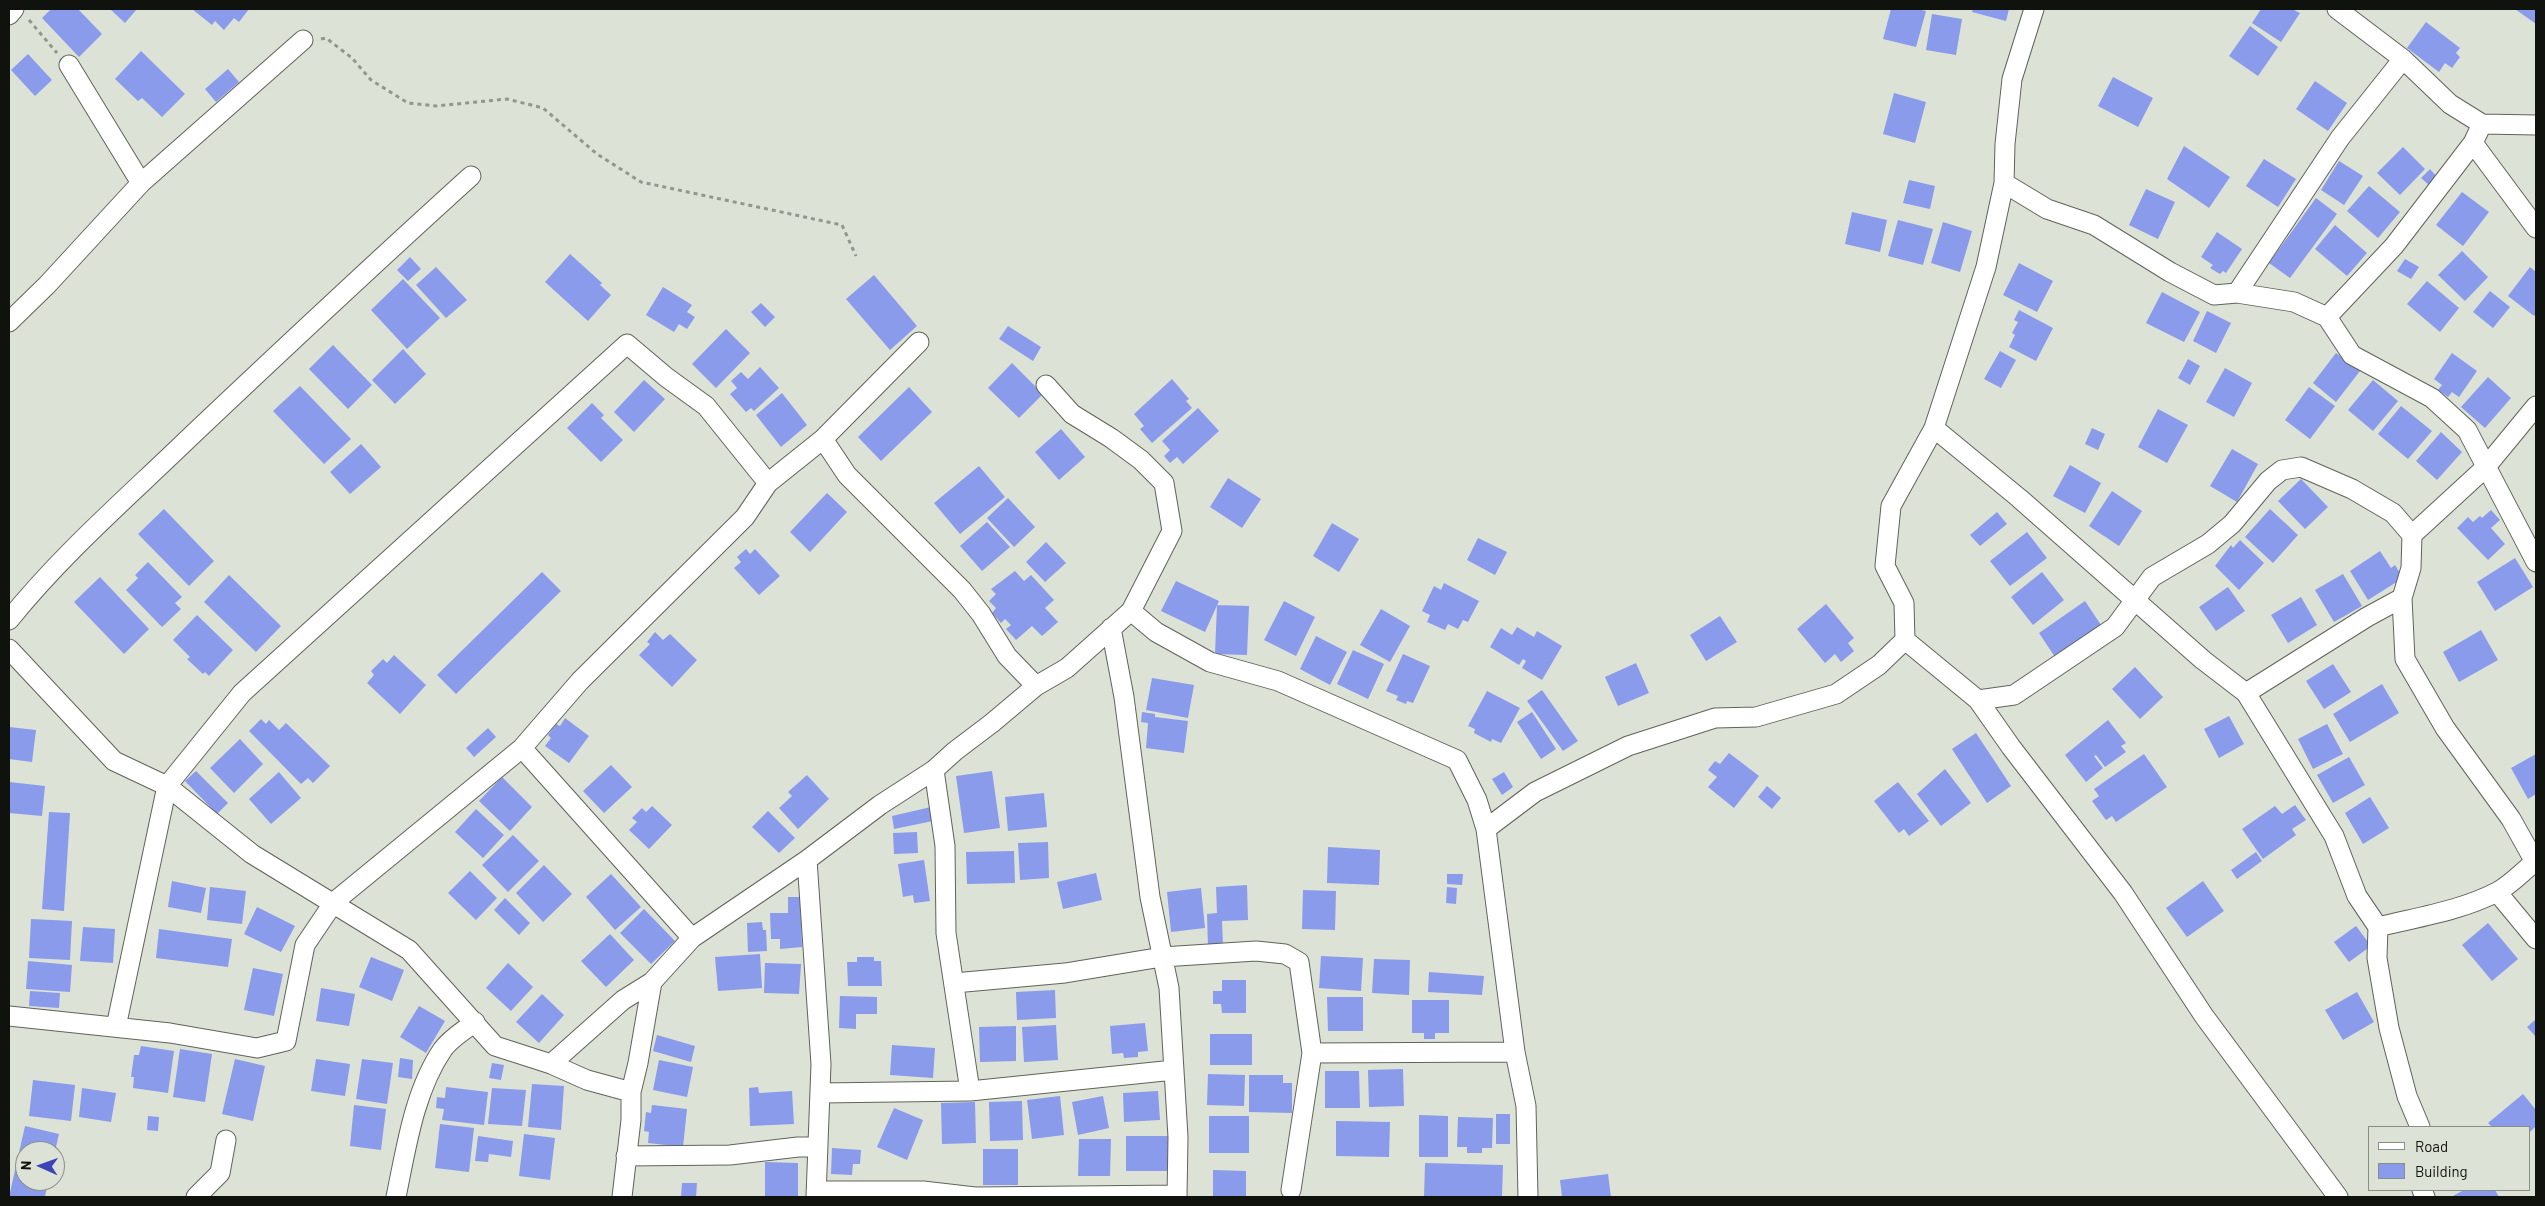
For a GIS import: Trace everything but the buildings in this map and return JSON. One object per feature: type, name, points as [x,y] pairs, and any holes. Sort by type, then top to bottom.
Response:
[{"type":"street","points":[[9,15],[14,9]]},
{"type":"street","points":[[2034,9],[2012,79],[2005,144],[2004,183],[1986,268],[1934,428],[1891,506],[1885,566],[1904,603],[1906,640],[1978,700],[2011,747],[2123,893],[2204,1016],[2338,1197]]},
{"type":"street","points":[[2337,9],[2403,59],[2450,104],[2482,124],[2536,124]]},
{"type":"street","points":[[9,322],[47,286],[141,183],[303,40]]},
{"type":"street","points":[[2237,293],[2340,138],[2403,59]]},
{"type":"street","points":[[69,65],[141,183]]},
{"type":"street","points":[[2327,317],[2394,246],[2473,143],[2482,124]]},
{"type":"street","points":[[2473,143],[2536,228]]},
{"type":"street","points":[[9,620],[36,587],[163,464],[366,271],[471,176]]},
{"type":"street","points":[[2004,183],[2047,209],[2094,225],[2170,272],[2214,295],[2237,293],[2294,302],[2327,317],[2352,356],[2432,398],[2466,430],[2536,562]]},
{"type":"street","points":[[9,1016],[116,1027],[257,1048],[286,1041],[305,945],[334,902],[522,748],[580,681],[745,517],[768,483],[824,439],[919,342]]},
{"type":"street","points":[[116,1027],[167,786],[242,693],[627,344],[666,377],[706,406],[768,483]]},
{"type":"street","points":[[551,1064],[624,1000],[652,982],[692,938],[808,860],[880,805],[934,770],[955,750],[992,723],[1036,686],[1067,668],[1130,611],[1172,531],[1164,483],[1141,460],[1111,438],[1072,414],[1046,385]]},
{"type":"street","points":[[2412,534],[2485,468],[2536,406]]},
{"type":"street","points":[[1934,428],[2136,600],[2203,660],[2246,692],[2334,836],[2357,896],[2378,927],[2377,958],[2389,1028],[2407,1096],[2420,1126]]},
{"type":"street","points":[[824,439],[847,475],[962,590],[981,614],[1007,656],[1036,686]]},
{"type":"street","points":[[1978,700],[2014,695],[2115,627],[2152,577],[2208,544],[2232,524],[2268,480],[2282,470],[2301,467],[2352,489],[2393,513],[2412,534],[2411,568],[2402,598],[2405,659],[2445,728],[2510,819],[2536,862],[2518,878],[2497,892],[2459,907],[2378,927]]},
{"type":"street","points":[[2246,692],[2367,617],[2402,598]]},
{"type":"street","points":[[1130,611],[1156,632],[1210,662],[1278,681],[1456,760],[1477,800],[1486,830],[1516,1052],[1528,1122],[1528,1197]]},
{"type":"street","points":[[808,860],[821,1064],[816,1194],[923,1191],[975,1197],[1177,1196],[1178,1137],[1169,988],[1150,897],[1124,697],[1110,628]]},
{"type":"street","points":[[1486,830],[1535,792],[1628,746],[1715,718],[1756,717],[1836,694],[1879,665],[1906,640]]},
{"type":"street","points":[[9,649],[114,761],[167,786],[252,854],[334,902],[409,950],[495,1046],[551,1064],[587,1080],[631,1092]]},
{"type":"street","points":[[522,748],[692,938]]},
{"type":"street","points":[[934,770],[945,846],[946,933],[970,1091]]},
{"type":"street","points":[[2497,892],[2536,939]]},
{"type":"street","points":[[954,983],[1065,973],[1162,957],[1256,951],[1285,954],[1299,962],[1312,1053],[1291,1190]]},
{"type":"street","points":[[622,1197],[631,1120],[631,1092],[652,982]]},
{"type":"street","points":[[396,1197],[409,1135],[424,1087],[444,1048],[475,1022]]},
{"type":"street","points":[[1312,1053],[1516,1052]]},
{"type":"street","points":[[821,1093],[970,1091],[1174,1070]]},
{"type":"street","points":[[196,1197],[220,1173],[226,1140]]},
{"type":"street","points":[[626,1156],[730,1155],[798,1147],[817,1147]]},
{"type":"path","points":[[303,40],[326,38],[352,58],[372,80],[408,103],[436,106],[507,99],[543,108],[574,132],[597,154],[641,182],[842,225],[856,256]]}]
